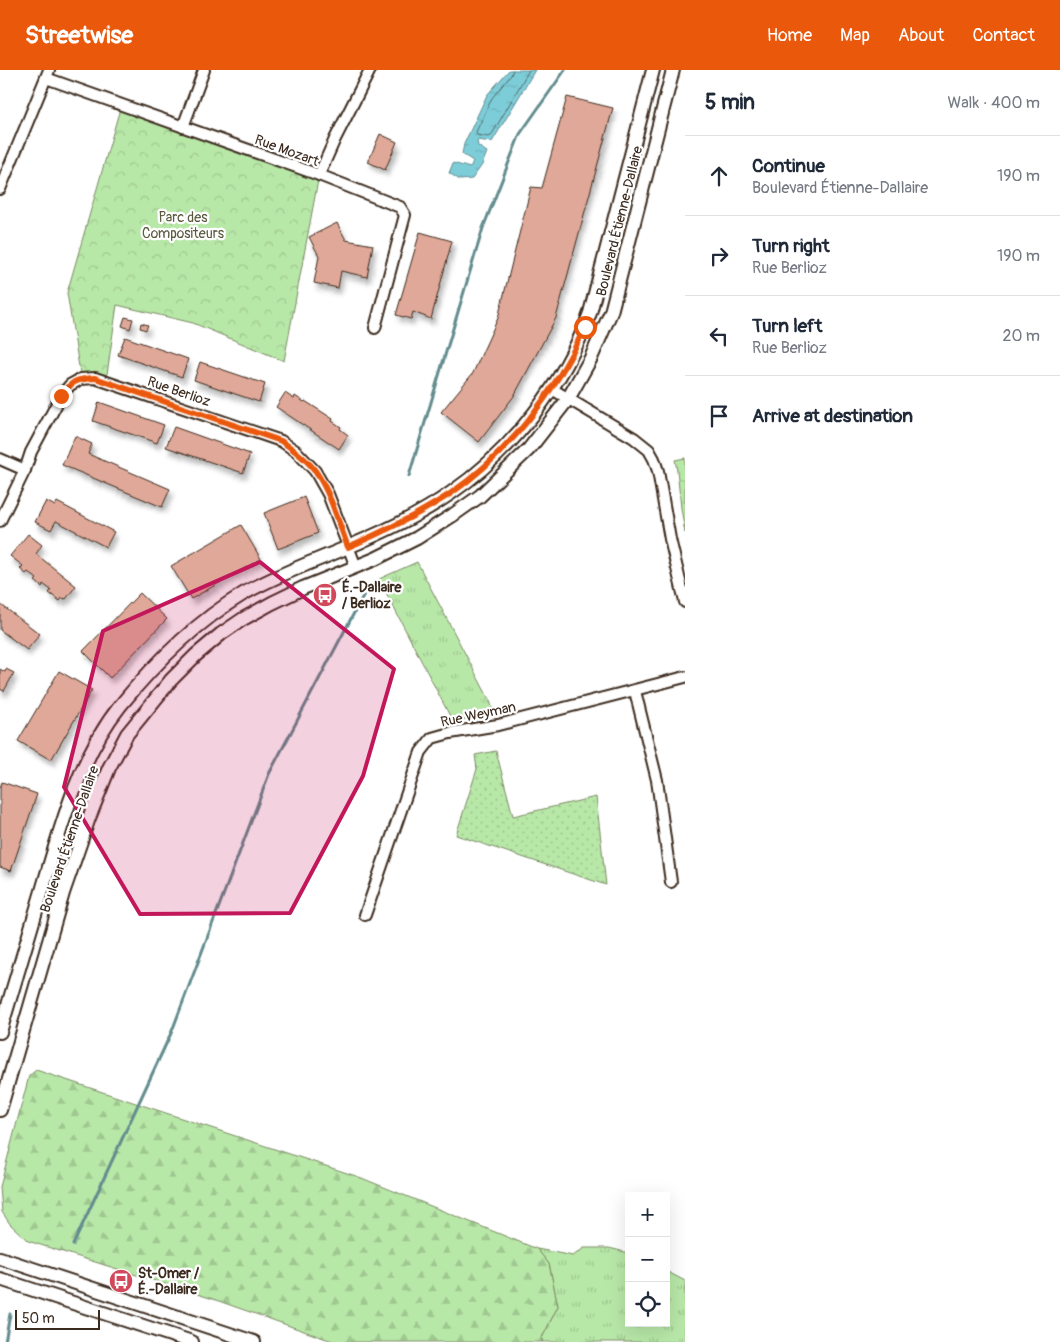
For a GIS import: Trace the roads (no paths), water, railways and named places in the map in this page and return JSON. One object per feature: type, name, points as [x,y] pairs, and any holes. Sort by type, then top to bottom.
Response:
[{"type":"street","points":[[183,127],[204,70]]},
{"type":"street","points":[[319,175],[334,139],[370,70]]},
{"type":"street","name":"Boulevard Étienne-Dallaire","points":[[0,1032],[56,843],[77,782],[96,741],[118,709],[164,657],[215,612],[274,577],[348,547],[413,516],[466,482],[514,437],[552,389],[577,344],[590,313],[653,70]]},
{"type":"street","name":"Boulevard Étienne-Dallaire","points":[[0,1110],[64,893],[89,818],[109,768],[127,734],[170,680],[221,634],[272,603],[399,548],[417,538],[480,496],[529,449],[568,398],[601,339],[612,312],[673,70]]},
{"type":"street","points":[[0,189],[47,74]]},
{"type":"street","name":"Rue Mozart","points":[[47,74],[183,127],[319,175],[400,207],[405,215],[375,328]]},
{"type":"street","name":"Rue Berlioz","points":[[0,521],[25,470],[31,452],[61,396],[70,385],[81,379],[95,378],[281,441],[316,471],[328,494],[356,567]]},
{"type":"street","points":[[552,389],[634,438],[649,450],[658,471],[670,539],[681,568],[685,602]]},
{"type":"street","points":[[0,459],[25,470]]},
{"type":"street","name":"Rue Weyman","points":[[365,915],[421,752],[432,738],[498,725],[685,677]]},
{"type":"street","points":[[635,691],[657,780],[671,882]]},
{"type":"street","points":[[0,1258],[254,1342]]},
{"type":"street","points":[[0,1279],[192,1342]]},
{"type":"water","points":[[509,70],[535,70],[492,142],[477,140],[478,146],[487,152],[482,165],[472,179],[460,180],[449,173],[453,163],[470,168],[473,161],[462,154],[464,144],[487,95]]},
{"type":"waterway","points":[[409,476],[483,228],[520,134],[565,70]]},
{"type":"waterway","points":[[73,1245],[172,1031],[269,774],[364,594]]},
{"type":"waterway","points":[[5,1342],[10,1314]]},
{"type":"place","name":"É.-Dallaire / Berlioz","points":[[325,595]]},
{"type":"place","name":"St-Omer / É.-Dallaire","points":[[121,1281]]},
{"type":"park label","name":"Parc des Compositeurs","points":[[183,226]]}]
